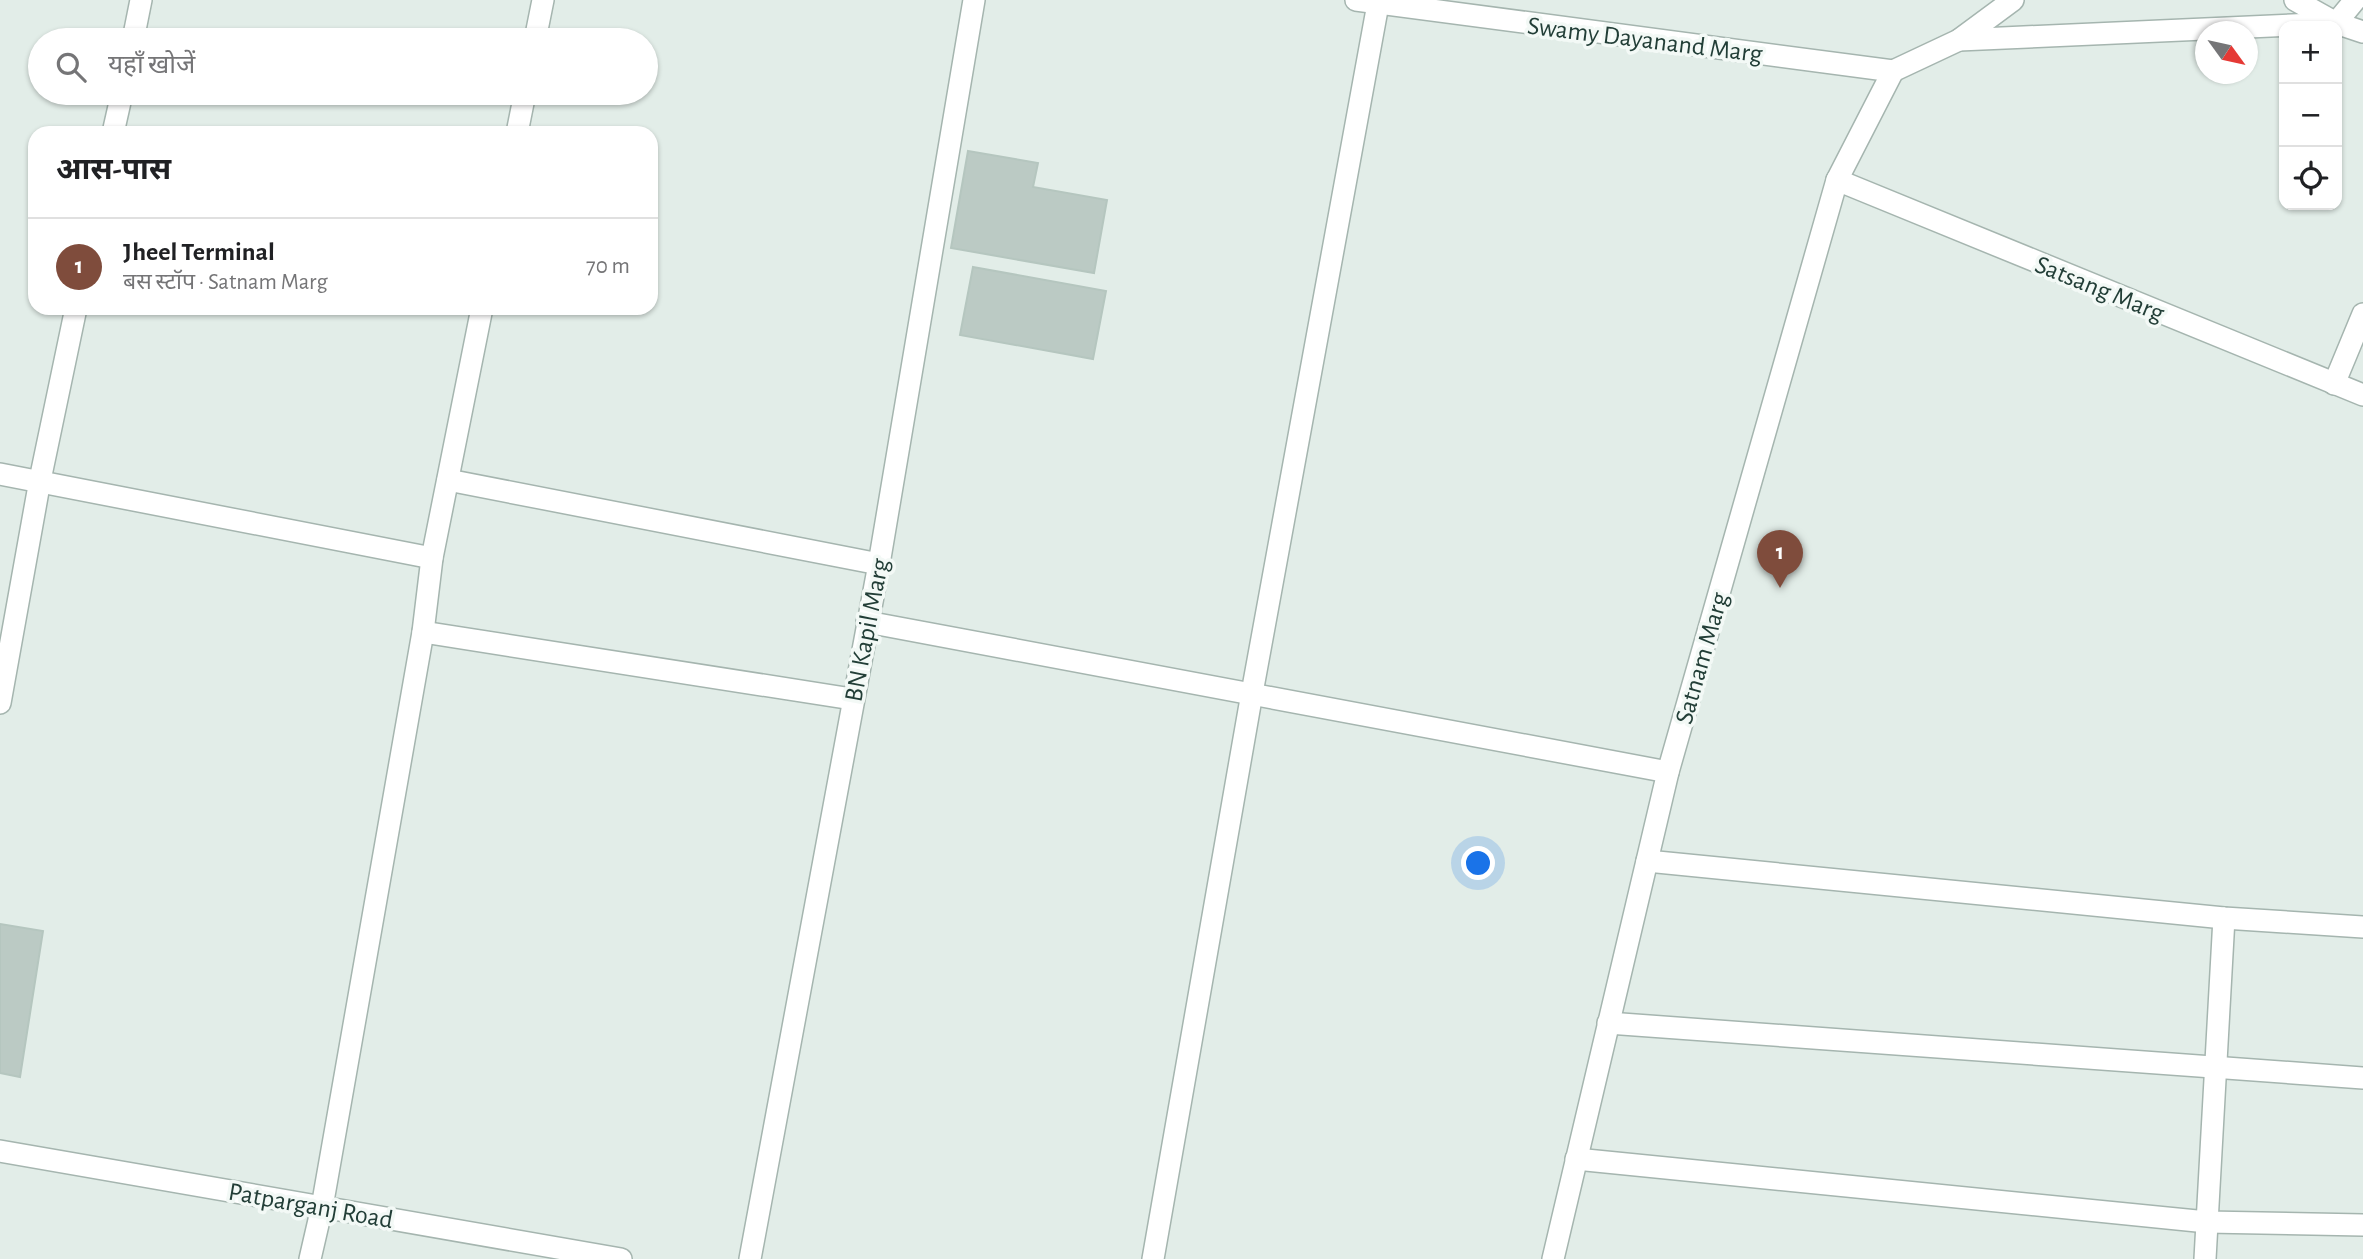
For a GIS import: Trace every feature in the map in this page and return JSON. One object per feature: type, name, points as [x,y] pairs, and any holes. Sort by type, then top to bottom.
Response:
[{"type":"street","points":[[135,28],[141,0]]},
{"type":"street","points":[[537,28],[543,0]]},
{"type":"street","name":"BN Kapil Marg","points":[[750,1259],[879,564],[974,0]]},
{"type":"street","name":"Swamy Dayanand Marg","points":[[1356,0],[1893,71]]},
{"type":"street","points":[[1893,71],[1959,40],[2013,0]]},
{"type":"street","points":[[2295,0],[2332,21]]},
{"type":"street","points":[[2338,21],[2355,0]]},
{"type":"street","points":[[1153,1259],[1252,693],[1378,5]]},
{"type":"street","points":[[2342,25],[2363,32]]},
{"type":"street","points":[[1959,40],[2279,26]]},
{"type":"street","name":"Satnam Marg","points":[[1553,1259],[1668,772],[1837,180],[1893,71]]},
{"type":"street","points":[[115,126],[119,105]]},
{"type":"street","points":[[518,126],[522,105]]},
{"type":"street","name":"Satsang Marg","points":[[1837,180],[2363,396]]},
{"type":"street","points":[[2334,384],[2363,314]]},
{"type":"street","points":[[0,704],[40,480],[75,315]]},
{"type":"street","points":[[310,1259],[323,1207],[422,632],[432,558],[481,315]]},
{"type":"street","points":[[0,474],[432,558]]},
{"type":"street","points":[[448,480],[879,564]]},
{"type":"street","points":[[867,622],[1668,772]]},
{"type":"street","points":[[422,632],[852,699]]},
{"type":"street","points":[[1647,861],[2224,918],[2363,927]]},
{"type":"street","points":[[2205,1259],[2224,918]]},
{"type":"street","points":[[1608,1023],[2363,1078]]},
{"type":"street","name":"Patparganj Road","points":[[0,1151],[621,1259]]},
{"type":"street","points":[[1576,1159],[2207,1222],[2363,1225]]},
{"type":"building","points":[[968,151],[1038,163],[1033,187],[1107,200],[1094,273],[951,248]]},
{"type":"building","points":[[973,267],[1106,291],[1093,359],[960,335]]},
{"type":"building","points":[[0,924],[43,931],[20,1077],[0,1073]]},
{"type":"place","name":"Jheel Terminal","points":[[1780,588]]}]
